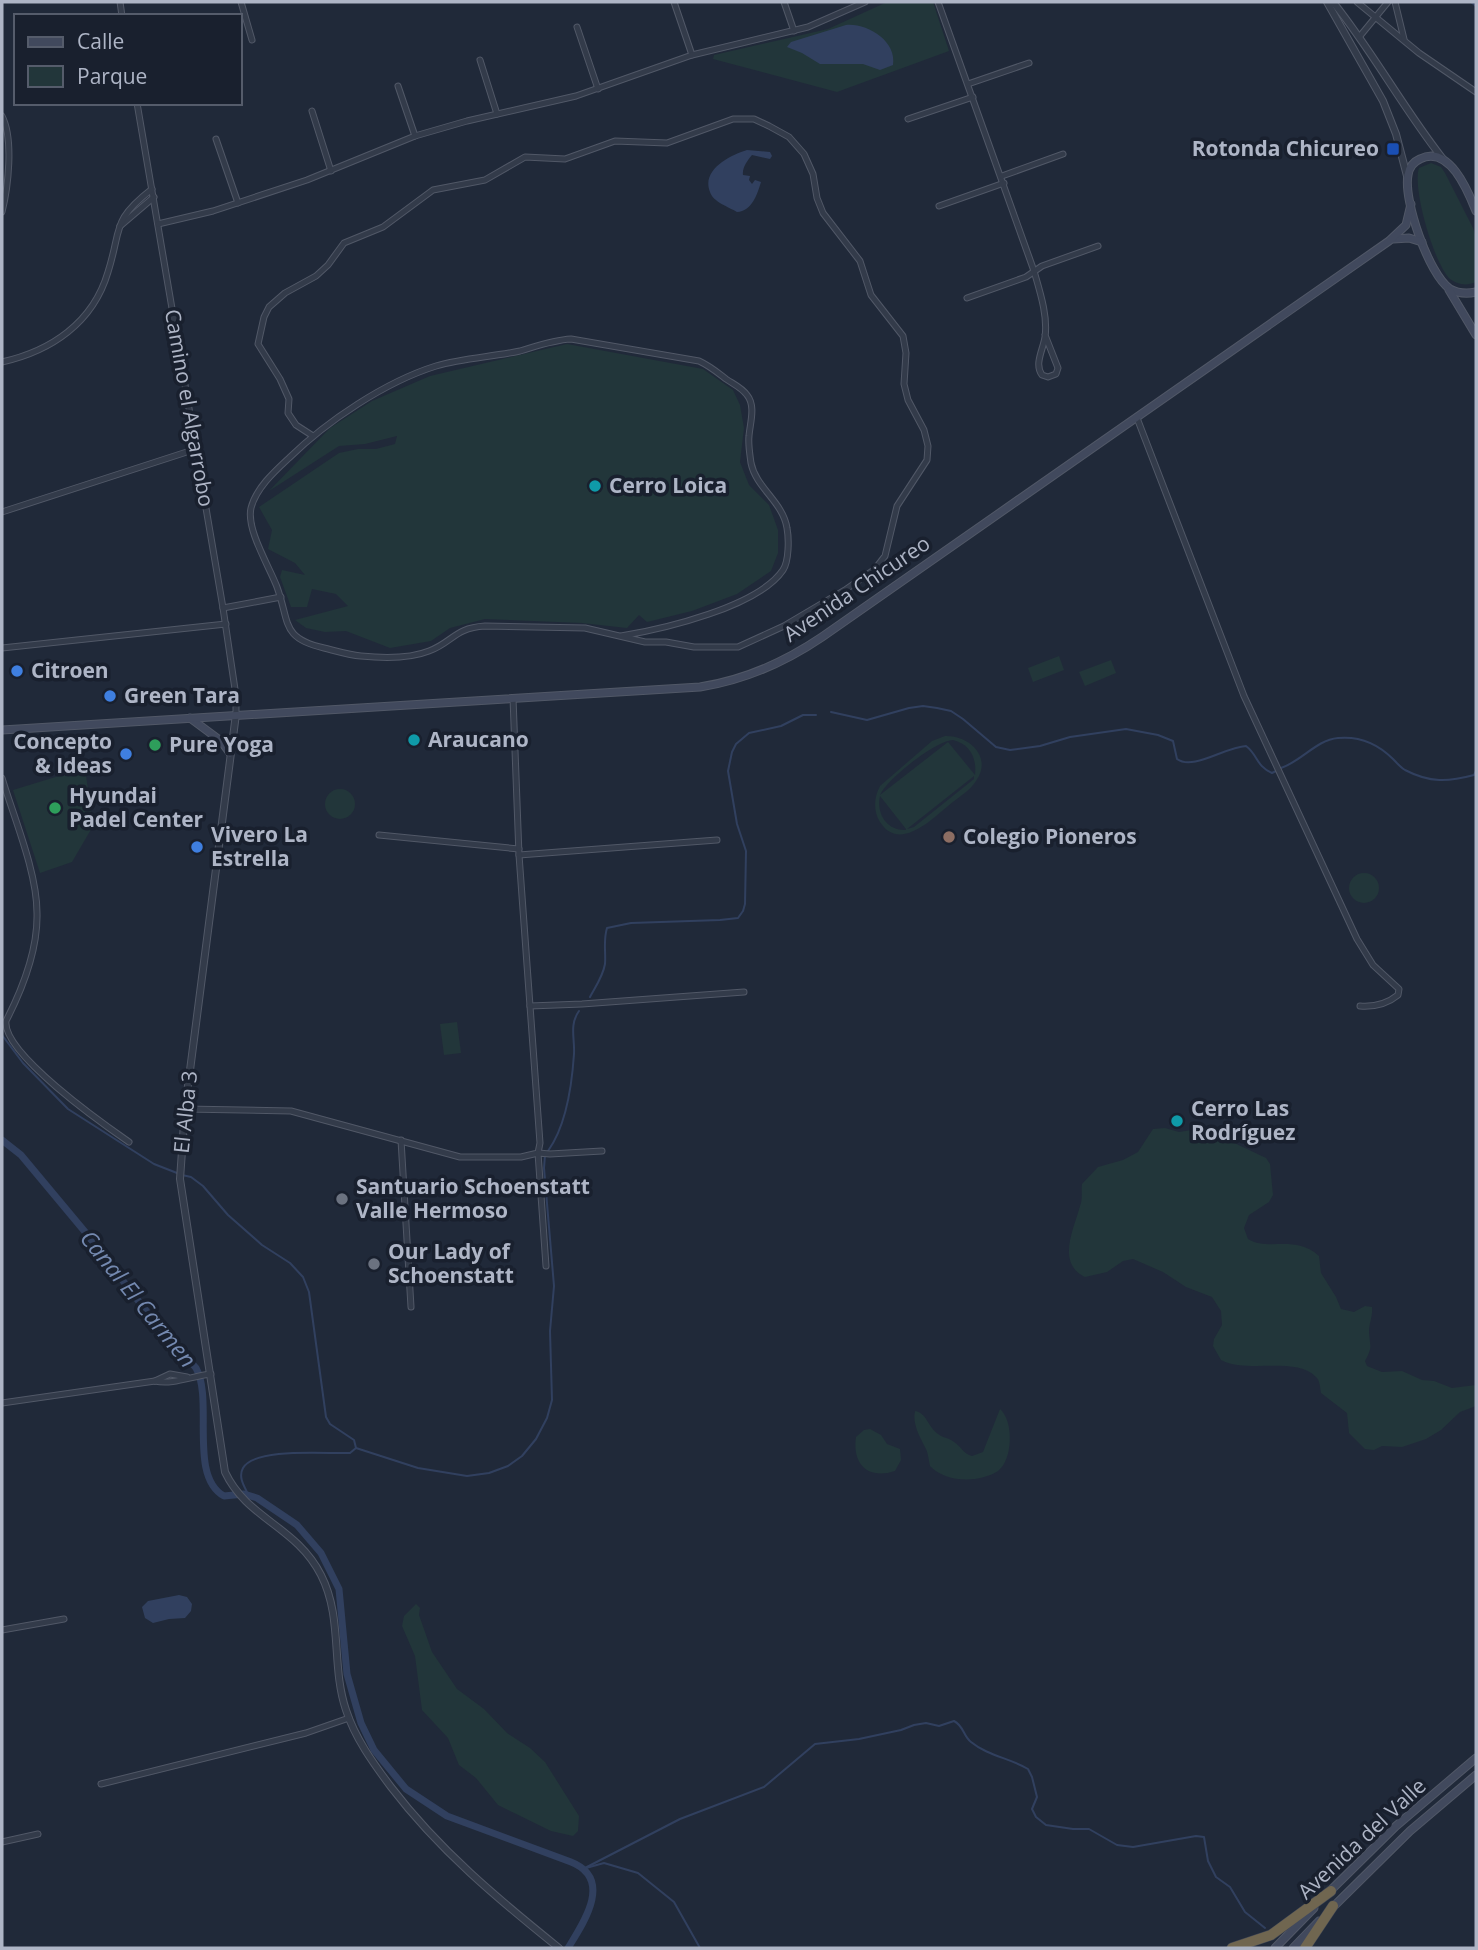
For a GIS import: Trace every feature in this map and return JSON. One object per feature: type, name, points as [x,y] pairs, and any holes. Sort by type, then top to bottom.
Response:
[{"type":"highway","points":[[1232,1948],[1271,1935],[1331,1891]]},
{"type":"highway","points":[[1305,1948],[1333,1906]]},
{"type":"main road","points":[[1476,211],[1457,175],[1444,160],[1433,156],[1420,158],[1411,166],[1407,178],[1411,204],[1423,243],[1476,334]]},
{"type":"main road","points":[[1467,191],[1476,196]]},
{"type":"main road","name":"Avenida Chicureo","points":[[2,730],[701,687],[755,674],[822,637],[1389,241],[1406,225],[1411,204]]},
{"type":"main road","points":[[1389,241],[1409,238],[1423,243]]},
{"type":"main road","points":[[1445,284],[1460,293],[1476,292]]},
{"type":"main road","points":[[190,718],[220,741],[230,753]]},
{"type":"main road","points":[[220,741],[232,738]]},
{"type":"main road","name":"Avenida del Valle","points":[[1275,1948],[1396,1826],[1476,1758]]},
{"type":"main road","name":"Avenida del Valle","points":[[1293,1948],[1410,1831],[1476,1775]]},
{"type":"street","points":[[241,2],[252,40]]},
{"type":"street","points":[[674,2],[692,55]]},
{"type":"street","points":[[784,2],[794,31]]},
{"type":"street","points":[[158,224],[238,203],[331,171],[415,136],[554,102],[692,55],[794,31],[823,22],[865,2]]},
{"type":"street","points":[[938,2],[1034,271],[1045,335],[1058,368],[1056,374],[1048,377],[1042,375],[1038,368],[1045,335]]},
{"type":"street","points":[[1326,2],[1383,101],[1396,134],[1407,178]]},
{"type":"street","points":[[1333,2],[1360,37],[1410,116],[1444,160]]},
{"type":"street","points":[[1357,2],[1439,68],[1476,92]]},
{"type":"street","points":[[1360,37],[1388,2]]},
{"type":"street","points":[[1395,2],[1404,41]]},
{"type":"street","points":[[577,27],[598,89]]},
{"type":"street","points":[[480,60],[497,114]]},
{"type":"street","points":[[968,84],[1029,63]]},
{"type":"street","points":[[398,86],[415,136]]},
{"type":"street","points":[[908,119],[973,97]]},
{"type":"street","name":"Camino el Algarrobo","points":[[137,105],[226,624],[236,714]]},
{"type":"street","points":[[312,111],[331,171]]},
{"type":"street","points":[[2,116],[9,142],[7,188],[2,212]]},
{"type":"street","points":[[313,436],[296,425],[288,413],[289,399],[258,344],[260,331],[269,307],[285,293],[316,276],[344,243],[383,227],[433,190],[485,180],[525,157],[565,159],[615,141],[667,143],[733,119],[754,119],[789,137],[804,153],[813,174],[823,213],[860,261],[871,295],[903,336],[906,353],[904,384],[928,446],[927,460],[897,506],[885,556],[875,569],[845,590],[759,639],[737,647],[694,647],[666,642],[645,642],[585,628],[470,627],[457,632],[428,652],[359,656],[299,640],[286,618],[281,597],[254,536],[251,508],[259,490],[282,464],[313,436],[360,403],[413,375],[437,366],[571,339],[699,361],[741,388],[750,398],[751,466],[787,526],[784,568],[769,584],[738,602],[645,632],[621,636]]},
{"type":"street","points":[[216,139],[238,203]]},
{"type":"street","points":[[939,206],[1063,154]]},
{"type":"street","points":[[2,362],[44,349],[78,322],[100,292],[106,278],[118,228],[130,208],[152,188]]},
{"type":"street","points":[[118,228],[154,197]]},
{"type":"street","points":[[967,298],[1026,277],[1042,266],[1098,246]]},
{"type":"street","points":[[1137,418],[1244,696],[1278,771],[1357,939],[1373,965],[1399,989],[1398,995],[1382,1004],[1360,1006]]},
{"type":"street","points":[[2,512],[196,449]]},
{"type":"street","points":[[223,608],[281,597]]},
{"type":"street","points":[[2,648],[226,624]]},
{"type":"street","points":[[513,698],[519,852],[546,1266]]},
{"type":"street","name":"El Alba 3","points":[[236,714],[185,1109],[180,1175],[225,1472],[245,1502],[292,1537],[322,1577],[332,1608],[337,1673],[349,1718],[371,1759],[423,1827],[467,1871],[558,1948]]},
{"type":"street","points":[[2,778],[33,881],[37,914],[32,955],[6,1021],[6,1030],[20,1050],[54,1085],[129,1142]]},
{"type":"street","points":[[379,835],[519,852],[717,840]]},
{"type":"street","points":[[530,1006],[744,992]]},
{"type":"street","points":[[185,1109],[291,1111],[469,1158],[602,1151]]},
{"type":"street","points":[[401,1140],[411,1307]]},
{"type":"street","points":[[2,1403],[155,1381],[170,1374],[187,1377],[211,1374]]},
{"type":"street","points":[[2,1630],[64,1619]]},
{"type":"street","points":[[101,1784],[298,1735],[349,1718]]},
{"type":"street","points":[[2,1842],[38,1834]]},
{"type":"green space","points":[[887,2],[933,2],[949,51],[837,92],[713,59],[714,55],[828,29]]},
{"type":"green space","points":[[1431,163],[1441,167],[1445,173],[1473,228],[1476,237],[1476,282],[1459,284],[1450,279],[1431,243],[1418,178],[1419,168]]},
{"type":"green space","points":[[567,344],[703,369],[733,390],[740,405],[744,428],[740,462],[749,485],[769,505],[778,530],[778,553],[771,571],[737,594],[692,611],[647,622],[639,615],[627,628],[582,623],[485,619],[450,628],[431,641],[390,648],[346,631],[325,632],[306,628],[295,620],[348,606],[336,594],[312,589],[307,607],[291,607],[280,577],[282,570],[305,575],[295,563],[268,549],[272,530],[259,507],[339,453],[395,444],[397,436],[365,444],[339,446],[269,491],[330,428],[372,401],[430,376]]},
{"type":"green space","points":[[1059,656],[1064,670],[1033,682],[1028,668]]},
{"type":"green space","points":[[1111,660],[1116,673],[1085,686],[1079,672]]},
{"type":"green space","points":[[945,736],[970,743],[980,756],[981,772],[970,788],[924,825],[905,834],[896,834],[880,822],[875,809],[876,795],[880,786],[932,741]],"holes":[[[953,740],[968,748],[975,763],[975,775],[948,742],[880,795],[912,762],[935,747]],[[974,776],[974,779],[914,827],[907,829]],[[880,796],[906,830],[899,830],[888,824],[881,815]]]},
{"type":"green space","name":"Hyundai Padel Center","points":[[85,768],[93,826],[72,862],[40,873],[13,790]]},
{"type":"green space","points":[[340,789],[351,793],[355,804],[351,815],[340,819],[329,815],[325,804],[329,793]]},
{"type":"green space","points":[[1364,873],[1375,877],[1379,888],[1375,899],[1364,903],[1353,899],[1349,888],[1353,877]]},
{"type":"green space","points":[[457,1022],[461,1053],[444,1055],[440,1024]]},
{"type":"green space","points":[[1165,1128],[1179,1132],[1198,1129],[1209,1131],[1266,1158],[1270,1164],[1273,1195],[1269,1202],[1249,1215],[1244,1228],[1248,1239],[1256,1243],[1291,1244],[1310,1249],[1319,1256],[1321,1273],[1341,1309],[1354,1312],[1365,1306],[1372,1307],[1370,1349],[1365,1361],[1367,1366],[1382,1372],[1402,1371],[1452,1388],[1476,1385],[1476,1406],[1460,1412],[1441,1430],[1426,1439],[1402,1447],[1365,1449],[1349,1433],[1347,1413],[1321,1393],[1317,1379],[1307,1371],[1284,1366],[1244,1366],[1221,1360],[1213,1346],[1222,1325],[1221,1311],[1212,1297],[1186,1287],[1163,1272],[1133,1259],[1123,1261],[1107,1272],[1085,1277],[1076,1271],[1071,1263],[1069,1245],[1081,1203],[1082,1184],[1098,1167],[1123,1160],[1138,1152],[1153,1129]]},
{"type":"green space","points":[[1000,1409],[1008,1422],[1010,1440],[1007,1458],[998,1471],[982,1478],[963,1479],[945,1476],[930,1466],[927,1451],[916,1426],[915,1411],[922,1414],[938,1434],[972,1456],[983,1452]]},
{"type":"green space","points":[[870,1429],[881,1435],[887,1444],[900,1449],[901,1460],[895,1471],[877,1473],[859,1462],[855,1447],[856,1437],[864,1430]]},
{"type":"green space","points":[[416,1604],[420,1608],[419,1615],[432,1652],[457,1689],[545,1762],[579,1816],[578,1831],[573,1836],[551,1831],[498,1805],[476,1778],[459,1765],[448,1738],[422,1710],[415,1656],[402,1626],[404,1616]]},
{"type":"water","points":[[846,25],[863,27],[879,35],[890,48],[893,65],[880,70],[863,64],[820,64],[787,47],[791,42]]},
{"type":"water","points":[[747,150],[770,152],[772,156],[770,159],[752,155],[747,162],[743,175],[750,176],[752,184],[755,180],[761,182],[756,197],[747,209],[737,212],[714,199],[708,184],[713,170]]},
{"type":"water","points":[[179,1595],[187,1597],[192,1604],[191,1611],[185,1618],[153,1623],[145,1618],[142,1607],[148,1601]]},
{"type":"waterway","points":[[1471,2],[1476,6]]},
{"type":"waterway","points":[[831,712],[867,720],[909,708],[937,708],[951,711],[996,747],[1010,750],[1040,746],[1070,737],[1126,729],[1158,735],[1173,741],[1177,759],[1184,762],[1246,746],[1263,767],[1272,773],[1276,771]]},
{"type":"waterway","points":[[590,997],[604,968],[607,928],[631,923],[738,918],[745,904],[746,851],[737,824],[728,771],[732,752],[736,744],[749,733],[781,726],[803,715],[816,715]]},
{"type":"waterway","points":[[1281,768],[1323,743],[1346,738],[1375,745],[1403,769],[1423,777],[1456,779],[1474,775],[1476,771]]},
{"type":"waterway","points":[[548,1151],[559,1130],[567,1104],[574,1054],[573,1027],[579,1011]]},
{"type":"waterway","points":[[2,1035],[23,1063],[68,1109],[154,1164],[177,1173]]},
{"type":"waterway","name":"Canal El Carmen","points":[[2,1140],[21,1155],[147,1312],[196,1368],[203,1399],[204,1455],[213,1486],[224,1496],[244,1494],[257,1498],[297,1525],[321,1553],[339,1589],[347,1674],[361,1723],[374,1750],[406,1789],[447,1816],[571,1862],[584,1870],[591,1879],[593,1890],[587,1915],[568,1948]]},
{"type":"waterway","points":[[248,1494],[241,1478],[243,1468],[250,1461],[276,1454],[350,1453],[356,1448],[418,1468],[467,1476],[489,1473],[508,1466],[522,1456],[536,1439],[547,1418],[552,1400],[550,1331],[554,1286],[545,1155]]},
{"type":"waterway","points":[[182,1175],[191,1177],[203,1186],[228,1215],[262,1245],[290,1263],[303,1277],[309,1292],[326,1417],[330,1424],[354,1440],[356,1448]]},
{"type":"waterway","points":[[583,1869],[680,1819],[764,1787],[815,1744],[859,1739],[926,1723],[939,1726],[954,1721],[968,1740],[978,1747],[1028,1769],[1037,1797],[1032,1809],[1036,1817],[1046,1825],[1089,1829],[1117,1845],[1133,1847],[1196,1836],[1204,1837],[1208,1861],[1216,1877],[1230,1887],[1245,1912],[1265,1928]]},
{"type":"waterway","points":[[586,1868],[604,1863],[638,1873],[674,1902],[700,1948]]},
{"type":"place","name":"Rotonda Chicureo","points":[[1393,149]]},
{"type":"place","name":"Cerro Loica","points":[[595,486]]},
{"type":"place","name":"Citroen","points":[[17,671]]},
{"type":"place","name":"Green Tara","points":[[110,696]]},
{"type":"place","name":"Araucano","points":[[414,740]]},
{"type":"place","name":"Pure Yoga","points":[[155,745]]},
{"type":"place","name":"Concepto & Ideas","points":[[126,754]]},
{"type":"place","name":"Hyundai Padel Center","points":[[55,808]]},
{"type":"place","name":"Colegio Pioneros","points":[[949,837]]},
{"type":"place","name":"Vivero La Estrella","points":[[197,847]]},
{"type":"place","name":"Cerro Las Rodríguez","points":[[1177,1121]]},
{"type":"place","name":"Santuario Schoenstatt Valle Hermoso","points":[[342,1199]]},
{"type":"place","name":"Our Lady of Schoenstatt","points":[[374,1264]]}]
